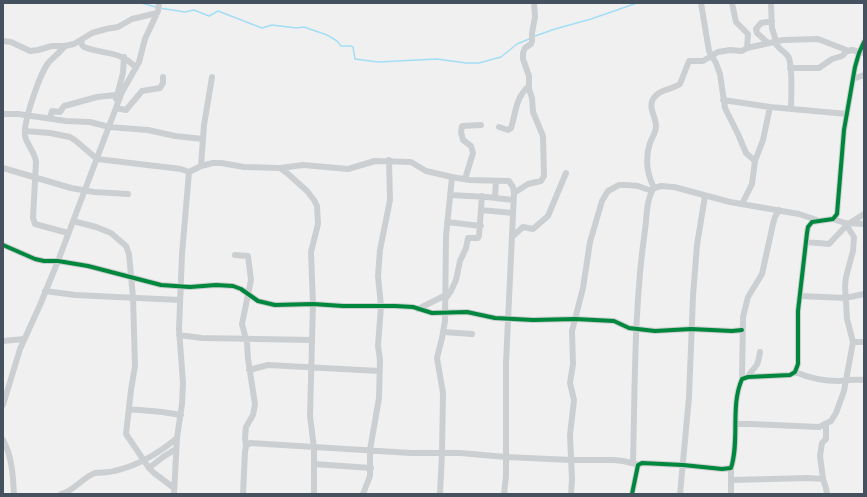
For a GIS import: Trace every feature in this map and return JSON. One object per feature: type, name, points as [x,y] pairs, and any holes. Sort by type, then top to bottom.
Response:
[{"type":"street","points":[[514,193],[528,184],[541,181],[544,176],[543,136],[533,112],[529,76],[523,59],[523,52],[525,48],[531,44],[532,41],[535,17],[534,3]]},
{"type":"street","points":[[700,3],[709,51],[720,74],[725,108],[746,153],[755,161]]},
{"type":"street","points":[[732,3],[736,22],[748,34],[748,48]]},
{"type":"street","points":[[771,3],[773,42]]},
{"type":"street","points":[[3,41],[11,42],[30,50],[38,50],[52,46],[65,46],[74,44],[99,31],[118,27],[132,19],[158,8]]},
{"type":"street","points":[[3,406],[20,349],[58,261],[116,107],[122,92],[136,68],[158,8]]},
{"type":"street","points":[[772,21],[764,21],[758,25],[756,29],[757,33],[773,42],[788,56],[790,68],[791,109]]},
{"type":"street","points":[[632,494],[635,464],[637,329],[643,246],[653,190],[649,179],[647,165],[650,143],[656,128],[652,110],[652,101],[661,92],[680,84],[689,61],[702,61],[711,55],[723,51],[742,51],[748,48],[773,42],[818,39],[862,53]]},
{"type":"street","points":[[81,40],[84,47],[114,53],[124,57],[136,68]]},
{"type":"street","points":[[833,219],[837,214],[838,207],[844,130],[853,79],[862,53],[864,42]]},
{"type":"street","points":[[65,46],[46,67],[35,91],[25,131],[26,138],[35,157],[37,169],[35,178],[33,218],[35,224],[68,233]]},
{"type":"street","points":[[790,68],[819,68],[832,59],[842,56],[849,50]]},
{"type":"street","points":[[116,107],[116,95],[123,73],[124,57]]},
{"type":"street","points":[[853,79],[864,75]]},
{"type":"street","points":[[116,107],[126,110],[142,91],[160,88],[163,82],[163,76]]},
{"type":"street","points":[[201,166],[203,140],[212,77]]},
{"type":"street","points":[[499,127],[508,130],[510,128],[517,103],[522,92],[529,86]]},
{"type":"street","points":[[50,118],[52,111],[60,112],[64,106],[97,97],[116,95]]},
{"type":"street","points":[[723,100],[770,107],[847,114]]},
{"type":"street","points":[[742,204],[752,184],[755,161],[763,140],[770,107]]},
{"type":"street","points":[[3,114],[28,115],[72,122],[90,122],[109,126],[148,130],[203,140]]},
{"type":"street","points":[[465,179],[473,153],[470,146],[463,140],[461,128],[465,125],[481,125]]},
{"type":"street","points":[[25,131],[50,133],[70,137],[97,159],[172,168],[186,170],[189,172]]},
{"type":"street","points":[[189,172],[201,166],[213,163],[244,167],[280,168],[303,165],[348,169],[371,162],[389,160],[411,162],[426,171],[452,177],[509,181],[513,187],[514,193],[508,318],[506,476],[504,494]]},
{"type":"street","points":[[363,494],[368,484],[371,468],[370,450],[378,407],[380,360],[378,346],[382,306],[378,276],[380,250],[390,200],[389,160]]},
{"type":"street","points":[[3,168],[35,178],[85,190],[128,194]]},
{"type":"street","points":[[280,168],[307,191],[317,206],[318,224],[311,252],[313,304],[310,416],[314,448],[314,494]]},
{"type":"street","points":[[174,491],[176,449],[181,415],[183,384],[179,335],[180,287],[189,172]]},
{"type":"street","points":[[512,237],[522,228],[533,229],[548,216],[566,173]]},
{"type":"street","points":[[440,494],[442,393],[438,358],[444,332],[446,312],[447,222],[452,177]]},
{"type":"street","points":[[495,197],[496,181]]},
{"type":"street","points":[[571,494],[572,479],[570,435],[574,400],[570,383],[573,364],[572,331],[585,278],[590,242],[604,196],[608,191],[619,185],[638,186],[653,190],[661,186],[674,187],[705,196],[799,214],[818,220]]},
{"type":"street","points":[[450,195],[495,197],[513,200]]},
{"type":"street","points":[[418,309],[446,297],[451,291],[456,280],[460,261],[466,248],[468,238],[478,238],[480,234],[482,196]]},
{"type":"street","points":[[680,494],[690,377],[691,329],[697,245],[705,196]]},
{"type":"street","points":[[481,210],[513,213]]},
{"type":"street","points":[[745,378],[742,330],[745,305],[751,291],[762,274],[773,224],[779,210]]},
{"type":"street","points":[[806,242],[829,244],[847,224],[864,214]]},
{"type":"street","points":[[745,378],[790,375],[796,372],[798,364],[798,315],[808,226],[812,222],[818,220],[833,219],[847,224],[864,224]]},
{"type":"street","points":[[73,221],[96,226],[107,231],[126,246],[131,263],[135,366],[126,434],[149,468],[174,491]]},
{"type":"street","points":[[447,222],[481,226]]},
{"type":"street","points":[[736,424],[810,428],[819,427],[831,421],[836,412],[842,399],[852,342],[845,298],[845,280],[853,251],[854,237],[847,224]]},
{"type":"street","points":[[3,245],[35,259],[88,266],[161,285],[180,287],[233,286],[241,289],[258,301],[271,305],[285,306],[313,304],[343,306],[395,306],[418,309],[432,313],[467,312],[495,318],[614,321],[629,328],[664,331],[691,329],[742,330]]},
{"type":"street","points":[[235,255],[247,255],[250,259],[251,276],[249,296],[242,324],[246,338],[249,370],[255,404],[253,415],[246,427],[244,438],[246,446],[242,494]]},
{"type":"street","points":[[45,292],[75,296],[180,300]]},
{"type":"street","points":[[800,296],[845,298],[864,294]]},
{"type":"street","points":[[444,332],[472,334]]},
{"type":"street","points":[[179,335],[202,338],[246,338],[284,341],[312,340]]},
{"type":"street","points":[[3,341],[24,339]]},
{"type":"street","points":[[852,342],[864,342]]},
{"type":"street","points":[[731,494],[731,468],[734,454],[739,388],[745,378],[756,366],[760,352]]},
{"type":"street","points":[[249,370],[268,365],[379,371]]},
{"type":"street","points":[[796,372],[806,377],[818,380],[864,380]]},
{"type":"street","points":[[129,409],[181,415]]},
{"type":"street","points":[[826,424],[826,439],[822,443],[820,456],[823,479],[827,494]]},
{"type":"street","points":[[61,494],[67,493],[78,483],[94,474],[122,469],[144,460],[177,438]]},
{"type":"street","points":[[3,440],[9,456],[14,494]]},
{"type":"street","points":[[246,446],[250,443],[411,453],[460,453],[571,460],[614,460],[635,464],[648,463],[722,469],[731,468]]},
{"type":"street","points":[[149,468],[176,449]]},
{"type":"street","points":[[314,464],[371,468]]},
{"type":"street","points":[[732,480],[823,479]]},
{"type":"waterway","points":[[141,3],[156,7]]},
{"type":"waterway","points":[[535,36],[637,3]]},
{"type":"waterway","points":[[159,8],[185,12],[194,10],[209,16],[218,11],[262,28],[272,25],[297,28],[304,27],[327,35],[337,41],[341,46],[353,47],[355,59],[378,62],[437,59],[466,63],[479,63],[501,57],[517,44],[529,39]]},
{"type":"cycle path","points":[[632,494],[638,465],[642,463],[722,469],[731,468],[735,446],[736,400],[742,379],[748,377],[790,375],[795,372],[798,364],[798,311],[808,227],[812,222],[833,219],[837,214],[844,130],[855,67],[864,42]]},
{"type":"cycle path","points":[[3,245],[35,259],[88,266],[161,285],[190,287],[216,285],[233,286],[241,289],[258,301],[275,305],[313,304],[413,307],[432,313],[467,312],[495,318],[614,321],[629,328],[655,331],[691,329],[742,330]]}]
